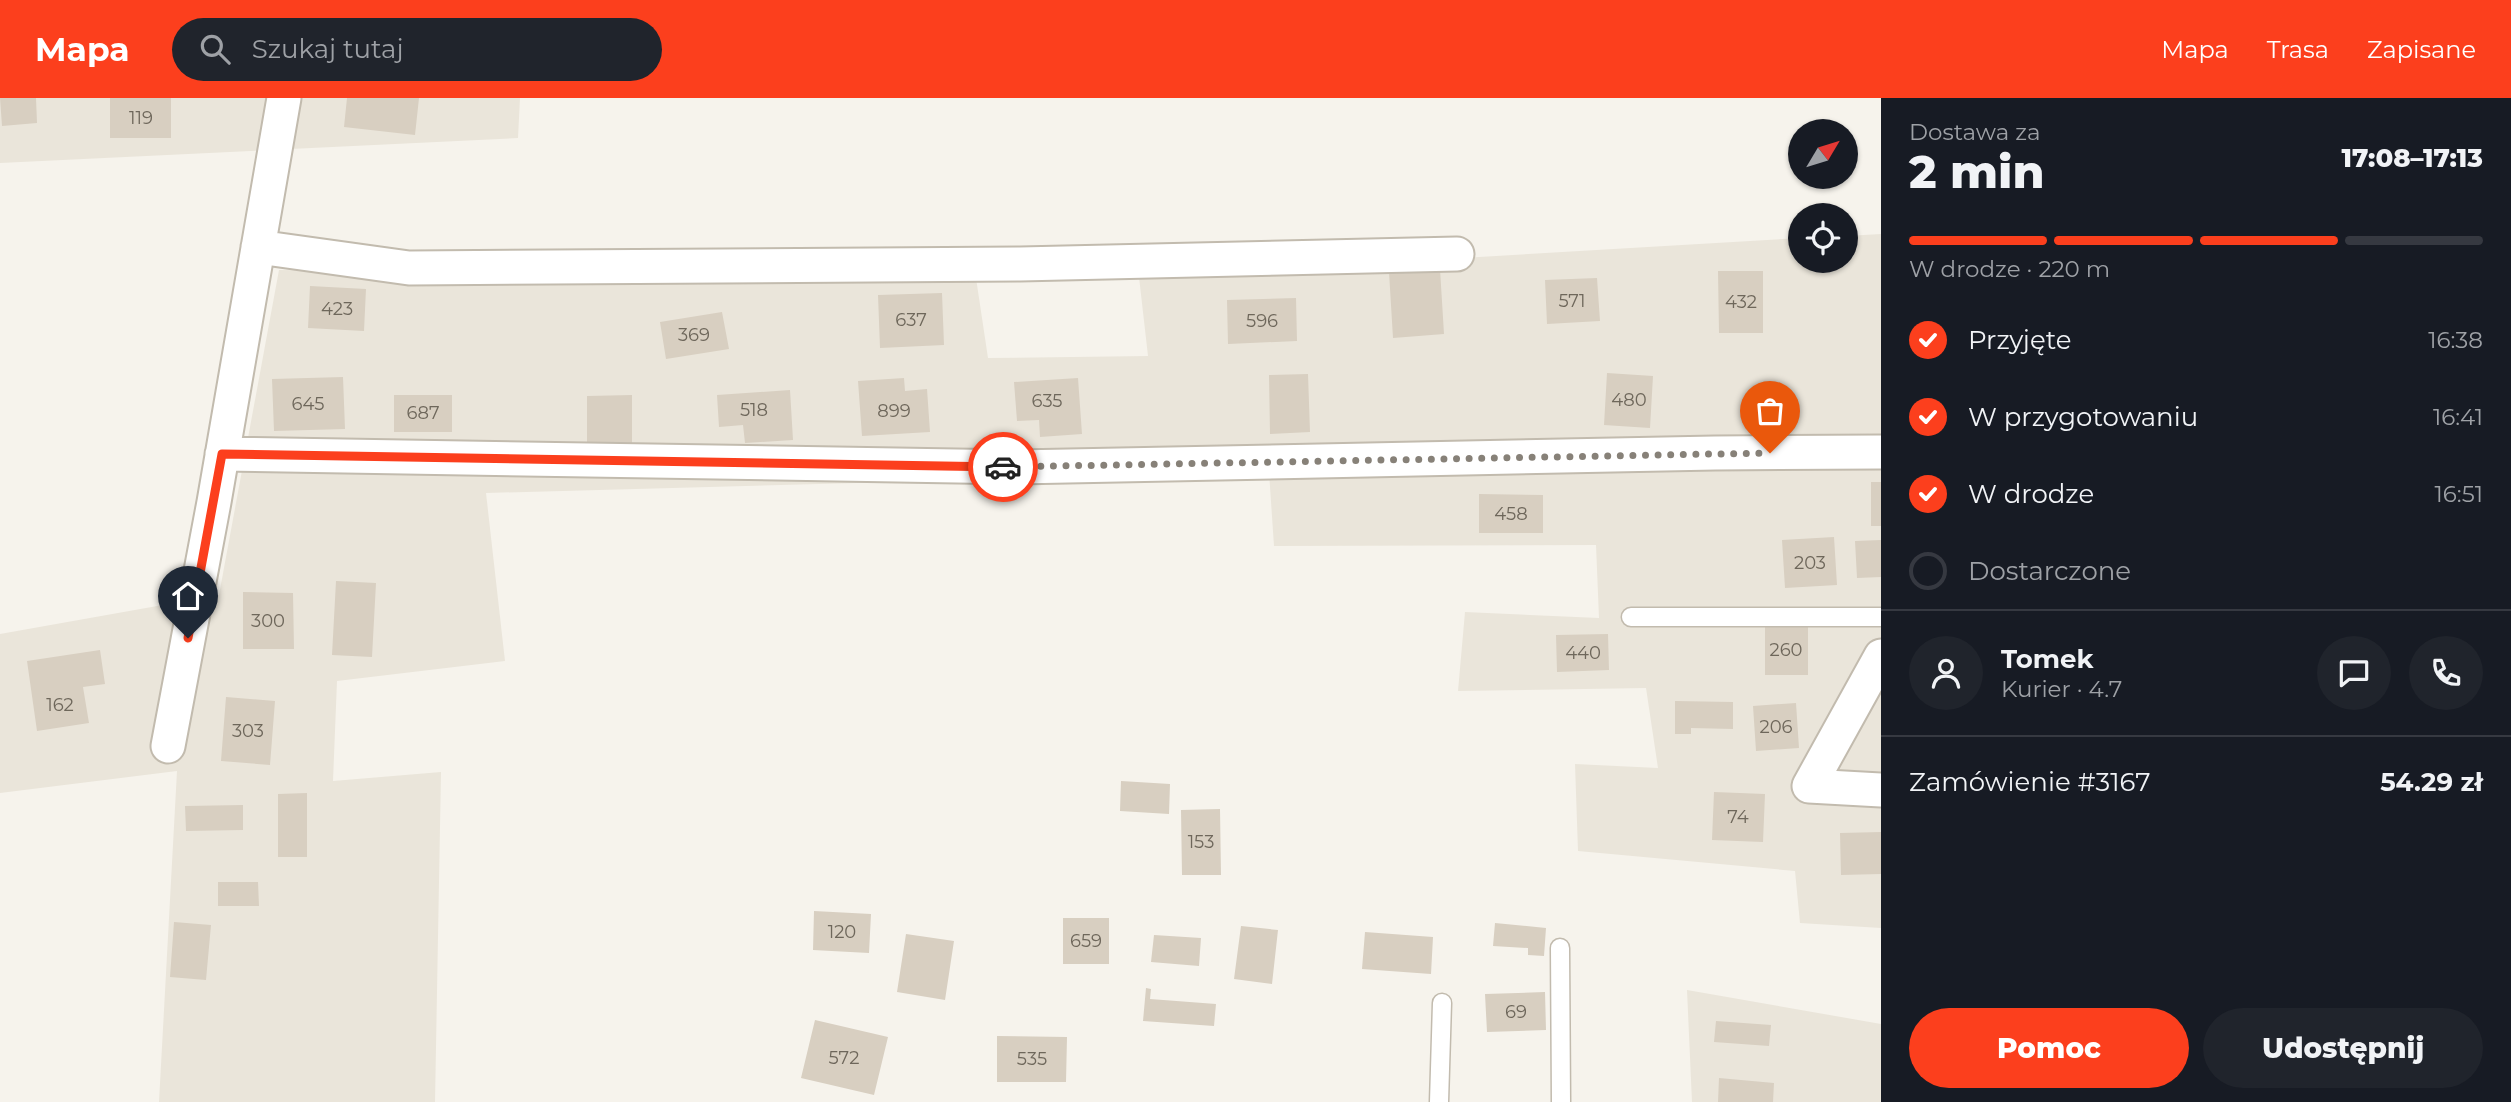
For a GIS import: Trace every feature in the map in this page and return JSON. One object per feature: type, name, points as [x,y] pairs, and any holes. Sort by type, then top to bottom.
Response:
[{"type":"street","points":[[168,746],[284,98]]},
{"type":"street","points":[[258,247],[409,268],[1020,264],[1457,254]]},
{"type":"street","points":[[222,454],[1017,467],[1701,453],[1881,452]]},
{"type":"street","points":[[1881,656],[1809,786],[1881,790]]},
{"type":"lane","points":[[1631,617],[1881,617]]},
{"type":"lane","points":[[1560,948],[1561,1102]]},
{"type":"lane","points":[[1439,1102],[1442,1003]]},
{"type":"shaded area","points":[[0,98],[520,98],[518,138],[0,163]]},
{"type":"shaded area","points":[[1881,234],[1881,928],[1800,923],[1795,871],[1578,851],[1575,764],[1658,768],[1646,688],[1458,691],[1465,612],[1599,618],[1596,545],[1274,546],[1269,472],[486,493],[505,661],[337,681],[333,781],[441,772],[435,1102],[159,1102],[177,771],[0,793],[0,634],[219,595],[279,270],[976,278],[988,358],[1148,356],[1139,277],[1788,239],[1788,273],[1858,273],[1858,235]]},
{"type":"shaded area","points":[[1687,990],[1881,1024],[1881,1102],[1692,1102]]},
{"type":"building","points":[[0,98],[36,98],[37,123],[2,126]]},
{"type":"building","points":[[110,98],[171,98],[171,138],[110,138]]},
{"type":"building","points":[[347,98],[419,98],[415,135],[344,127]]},
{"type":"building","points":[[1440,269],[1444,334],[1393,338],[1389,272]]},
{"type":"building","points":[[1718,271],[1763,271],[1763,333],[1719,333]]},
{"type":"building","points":[[1597,278],[1600,321],[1547,324],[1545,280]]},
{"type":"building","points":[[310,286],[366,289],[364,331],[308,328]]},
{"type":"building","points":[[942,293],[944,345],[880,348],[878,295]]},
{"type":"building","points":[[1296,298],[1297,341],[1228,344],[1227,300]]},
{"type":"building","points":[[722,312],[729,349],[666,359],[660,322]]},
{"type":"building","points":[[1607,373],[1653,376],[1650,428],[1604,425]]},
{"type":"building","points":[[1308,374],[1310,432],[1270,434],[1269,375]]},
{"type":"building","points":[[343,377],[345,429],[274,431],[272,379]]},
{"type":"building","points":[[904,378],[905,391],[927,389],[930,432],[862,436],[858,381]]},
{"type":"building","points":[[1078,378],[1082,434],[1040,437],[1039,420],[1017,421],[1014,382]]},
{"type":"building","points":[[790,390],[793,440],[745,443],[743,425],[719,427],[717,395]]},
{"type":"building","points":[[394,395],[452,395],[452,432],[394,432]]},
{"type":"building","points":[[632,395],[632,445],[587,445],[587,396]]},
{"type":"building","points":[[1871,482],[1881,482],[1881,526],[1871,526]]},
{"type":"building","points":[[1479,494],[1543,495],[1543,533],[1479,533]]},
{"type":"building","points":[[1834,537],[1837,585],[1785,588],[1782,540]]},
{"type":"building","points":[[1881,540],[1881,577],[1857,578],[1855,541]]},
{"type":"building","points":[[336,581],[376,583],[372,657],[332,655]]},
{"type":"building","points":[[243,592],[293,593],[294,649],[243,649]]},
{"type":"building","points":[[1765,625],[1808,625],[1808,675],[1765,675]]},
{"type":"building","points":[[1608,634],[1609,670],[1557,672],[1556,635]]},
{"type":"building","points":[[100,650],[105,684],[83,687],[89,723],[37,731],[27,661]]},
{"type":"building","points":[[226,697],[275,701],[270,765],[221,761]]},
{"type":"building","points":[[1675,701],[1733,702],[1733,729],[1691,728],[1691,734],[1675,734]]},
{"type":"building","points":[[1796,703],[1799,748],[1756,751],[1753,706]]},
{"type":"building","points":[[1121,781],[1170,784],[1169,814],[1120,811]]},
{"type":"building","points":[[1714,792],[1765,794],[1763,842],[1712,840]]},
{"type":"building","points":[[307,793],[307,857],[278,857],[278,794]]},
{"type":"building","points":[[243,805],[243,830],[186,831],[185,806]]},
{"type":"building","points":[[1220,809],[1221,875],[1182,875],[1181,810]]},
{"type":"building","points":[[1881,832],[1881,874],[1841,875],[1840,833]]},
{"type":"building","points":[[218,882],[258,882],[259,906],[218,906]]},
{"type":"building","points":[[814,911],[871,914],[869,953],[813,950]]},
{"type":"building","points":[[1063,918],[1109,918],[1109,964],[1063,964]]},
{"type":"building","points":[[174,922],[211,925],[206,980],[170,977]]},
{"type":"building","points":[[1495,923],[1546,928],[1544,956],[1528,955],[1528,948],[1493,946]]},
{"type":"building","points":[[1241,926],[1278,930],[1272,984],[1234,979]]},
{"type":"building","points":[[1365,932],[1433,937],[1431,974],[1362,969]]},
{"type":"building","points":[[906,934],[954,941],[945,1000],[897,992]]},
{"type":"building","points":[[1154,935],[1201,938],[1199,966],[1151,962]]},
{"type":"building","points":[[1146,988],[1151,989],[1150,999],[1216,1004],[1214,1026],[1143,1021]]},
{"type":"building","points":[[1545,992],[1546,1030],[1487,1032],[1485,994]]},
{"type":"building","points":[[815,1020],[888,1037],[874,1095],[801,1078]]},
{"type":"building","points":[[1716,1021],[1771,1025],[1769,1046],[1714,1042]]},
{"type":"building","points":[[997,1036],[1067,1037],[1066,1082],[997,1082]]},
{"type":"building","points":[[1719,1078],[1774,1083],[1773,1102],[1718,1102]]},
{"type":"way so far","points":[[1003,467],[1770,453]]},
{"type":"route","points":[[188,638],[222,454],[1003,467]]}]
